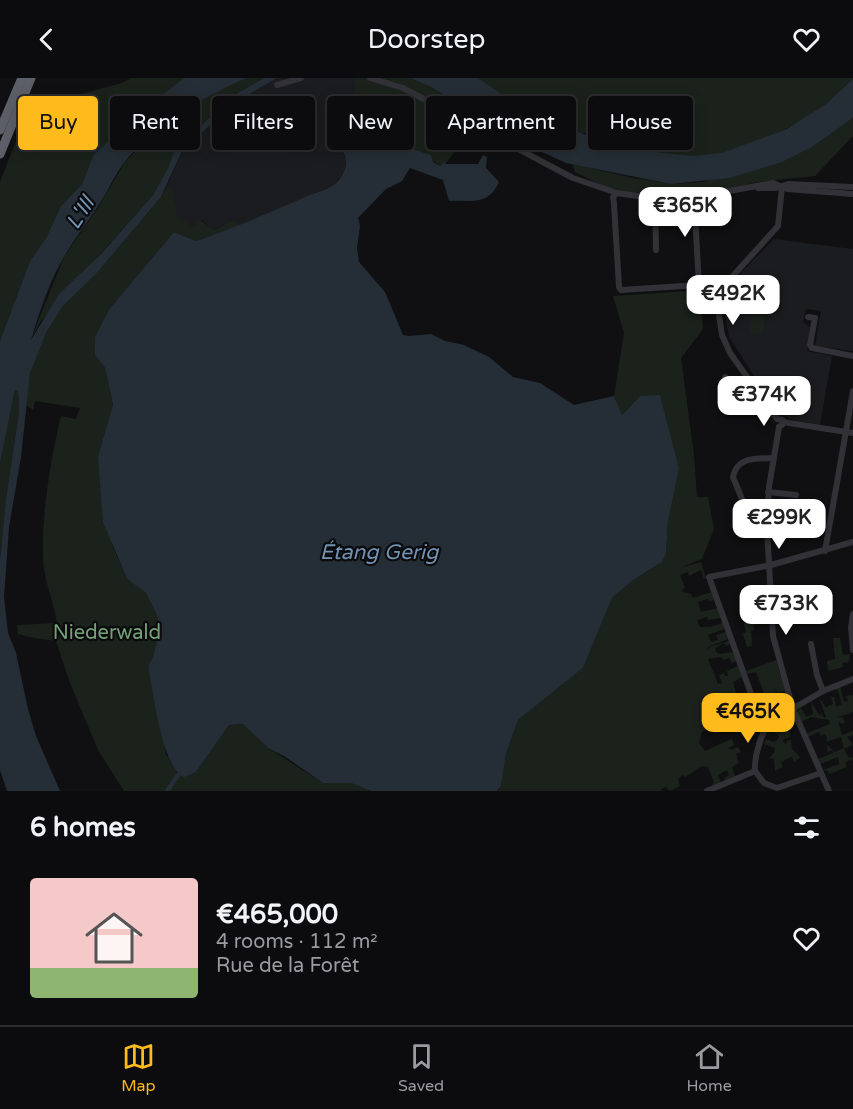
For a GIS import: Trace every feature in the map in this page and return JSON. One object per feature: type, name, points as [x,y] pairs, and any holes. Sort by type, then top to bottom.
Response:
[{"type":"highway","points":[[0,130],[22,78]]},
{"type":"highway","points":[[0,154],[31,78]]},
{"type":"street","points":[[277,85],[301,78]]},
{"type":"street","points":[[370,78],[403,88],[573,178],[617,193],[655,197],[688,197],[773,183],[782,187],[851,191]]},
{"type":"street","points":[[782,187],[778,226],[730,278],[721,300],[719,315],[722,335],[730,353],[780,423],[853,433]]},
{"type":"street","points":[[617,193],[613,197],[620,289],[699,285],[695,215],[688,205],[688,197]]},
{"type":"street","points":[[655,197],[656,250]]},
{"type":"street","points":[[808,317],[815,318],[810,345],[812,348],[853,356]]},
{"type":"street","points":[[725,377],[723,390],[730,390],[747,378]]},
{"type":"street","points":[[825,551],[853,391]]},
{"type":"street","points":[[780,423],[768,492],[766,528],[773,636],[793,709],[829,791]]},
{"type":"street","points":[[766,528],[744,527],[742,499],[733,477],[737,466],[745,460],[774,458]]},
{"type":"street","points":[[768,492],[796,495]]},
{"type":"street","points":[[767,726],[759,716],[709,577],[769,565],[853,542]]},
{"type":"street","points":[[853,614],[851,628],[853,650]]},
{"type":"street","points":[[811,644],[816,675],[823,691]]},
{"type":"street","points":[[821,773],[777,788],[764,783],[755,771],[756,758],[767,726],[823,691],[853,679]]},
{"type":"street","points":[[707,791],[755,771]]},
{"type":"shaded area","points":[[277,78],[355,78],[355,96],[327,96],[327,150],[340,150],[347,159],[344,172],[334,185],[241,226],[233,219],[215,230],[201,220],[194,227],[175,215],[167,186],[182,151],[200,150],[200,134],[212,123],[212,150],[315,150],[315,96],[246,96]]},
{"type":"shaded area","points":[[774,239],[853,249],[853,351],[815,346],[821,311],[806,309],[803,322],[811,328],[807,351],[832,356],[820,425],[790,419],[776,410],[729,337],[725,315],[729,293],[739,275]]},
{"type":"green space","points":[[131,78],[184,78],[163,96],[110,96],[110,141],[93,156],[82,184],[61,206],[46,238],[30,261],[0,341],[0,182],[18,136],[18,150],[98,150],[98,96],[74,96],[122,83]]},
{"type":"green space","points":[[247,78],[264,78],[234,96],[212,96],[212,116],[200,126],[200,101]]},
{"type":"green space","points":[[355,78],[410,78],[431,87],[445,96],[426,96],[426,150],[456,150],[445,164],[440,166],[433,161],[431,155],[414,149],[414,96],[355,96]]},
{"type":"green space","points":[[478,78],[853,78],[825,105],[782,131],[723,153],[702,156],[657,154],[639,150],[693,150],[693,96],[588,96],[588,135],[576,130],[576,96],[506,96]]},
{"type":"green space","points":[[853,118],[853,136],[815,176],[758,182],[703,194],[664,195],[631,193],[605,187],[575,172],[573,164],[671,184],[703,182],[812,147]]},
{"type":"green space","points":[[137,150],[175,150],[168,168],[153,195],[41,321],[30,341],[64,257],[99,206],[125,162]]},
{"type":"green space","name":"Niederwald","points":[[167,186],[172,190],[177,211],[175,215],[194,227],[200,220],[215,230],[233,219],[241,226],[196,241],[174,232],[110,308],[95,355],[105,368],[113,406],[98,456],[112,545],[127,579],[146,593],[157,615],[159,631],[153,657],[148,666],[166,754],[178,775],[196,772],[229,725],[243,724],[268,748],[323,783],[351,783],[371,791],[124,791],[98,750],[70,683],[56,641],[18,634],[17,625],[57,623],[44,569],[45,513],[53,451],[61,416],[76,419],[80,408],[35,401],[33,410],[25,404],[30,373],[46,333],[63,306],[96,274],[161,197]]},
{"type":"green space","points":[[705,290],[703,329],[681,358],[694,455],[697,497],[708,497],[714,529],[702,559],[680,568],[701,562],[706,578],[704,579],[701,570],[689,576],[688,572],[680,575],[685,588],[682,589],[683,592],[691,594],[693,598],[712,592],[714,600],[698,602],[701,612],[718,608],[721,618],[708,620],[707,617],[697,620],[700,627],[723,623],[725,629],[708,635],[711,642],[718,640],[716,635],[726,632],[728,639],[708,647],[708,650],[710,647],[729,641],[730,644],[726,646],[724,643],[715,648],[716,652],[719,654],[733,652],[737,661],[732,663],[729,658],[723,660],[721,657],[708,659],[718,684],[722,683],[719,675],[724,673],[728,676],[727,671],[738,666],[742,677],[733,682],[737,697],[729,701],[732,706],[719,714],[720,717],[710,722],[707,721],[710,728],[702,732],[699,743],[705,751],[732,739],[734,745],[728,748],[732,750],[738,747],[741,752],[736,754],[739,763],[732,767],[735,776],[725,780],[724,778],[729,775],[727,770],[718,775],[721,782],[711,786],[714,783],[708,767],[702,766],[685,777],[683,775],[678,779],[680,786],[670,791],[666,787],[661,789],[662,791],[498,791],[501,786],[506,754],[518,720],[583,668],[612,598],[632,581],[655,567],[666,553],[668,521],[679,469],[640,396],[622,415],[614,396],[624,333],[613,296]]},
{"type":"green space","points":[[753,306],[766,308],[763,335],[750,333]]},
{"type":"green space","points":[[15,390],[18,391],[19,412],[6,498],[0,560],[0,464]]},
{"type":"green space","points":[[768,602],[769,622],[754,625],[754,630],[751,631],[752,646],[747,647],[743,634],[746,632],[739,606]]},
{"type":"green space","points":[[833,638],[840,638],[843,655],[850,654],[849,662],[842,663],[843,667],[828,671],[827,661],[835,659]]},
{"type":"green space","points":[[776,660],[785,691],[778,693],[775,689],[778,699],[770,702],[773,713],[767,715],[765,710],[769,707],[756,672],[747,674],[746,671]]},
{"type":"green space","points":[[840,686],[844,702],[848,701],[846,696],[853,695],[853,712],[838,717],[843,718],[845,723],[841,724],[838,721],[842,735],[853,731],[853,735],[847,737],[853,745],[844,749],[848,757],[853,758],[853,762],[852,759],[845,762],[847,767],[829,774],[828,771],[823,770],[839,764],[838,757],[820,764],[818,759],[833,753],[832,750],[828,752],[827,745],[835,752],[844,748],[841,737],[826,742],[827,737],[824,734],[821,736],[819,732],[808,737],[807,733],[830,724],[829,720],[811,717],[801,722],[797,711],[801,708],[806,717],[813,714],[811,701],[819,715],[826,717],[819,698],[826,707],[833,704],[831,697],[834,697],[836,706],[842,705],[838,690],[834,689]]},
{"type":"green space","points":[[786,727],[791,736],[783,740],[784,743],[787,744],[786,741],[791,739],[792,749],[800,757],[794,762],[792,757],[795,755],[781,762],[783,767],[775,771],[774,759],[769,758],[775,748],[764,744],[766,739],[774,742],[778,739],[779,736],[774,732],[775,730]]},
{"type":"water","points":[[184,78],[247,78],[200,101],[200,96],[161,96]]},
{"type":"water","points":[[264,78],[277,78],[246,96],[234,96]]},
{"type":"water","points":[[410,78],[478,78],[505,96],[445,96]]},
{"type":"water","points":[[853,79],[853,118],[812,147],[782,162],[729,178],[671,184],[566,163],[538,150],[576,150],[576,130],[588,136],[588,150],[636,150],[693,156],[722,153],[787,129],[826,104]]},
{"type":"water","points":[[212,116],[212,123],[200,134],[200,126]]},
{"type":"water","name":"L'Ill","points":[[110,139],[110,150],[135,150],[124,163],[54,275],[31,340],[59,294],[101,254],[153,195],[168,168],[175,150],[183,150],[161,197],[96,274],[63,306],[46,333],[30,373],[21,457],[9,527],[4,597],[8,633],[16,653],[28,709],[36,736],[60,791],[7,791],[0,770],[0,560],[6,498],[19,412],[18,391],[15,390],[0,464],[0,341],[30,261],[46,238],[61,206],[82,184],[93,156]]},
{"type":"water","name":"Étang Gerig","points":[[414,149],[431,155],[433,162],[440,166],[444,162],[446,164],[478,164],[483,155],[487,157],[486,168],[499,182],[495,190],[484,198],[472,201],[449,201],[443,180],[410,168],[402,181],[386,189],[358,218],[360,226],[357,248],[359,262],[385,292],[403,335],[431,334],[445,341],[464,345],[489,357],[513,377],[540,383],[574,405],[614,396],[622,415],[640,396],[660,395],[679,469],[668,521],[666,553],[662,562],[632,581],[612,598],[583,668],[518,720],[506,754],[501,786],[497,791],[371,791],[351,783],[323,783],[284,756],[268,748],[243,724],[229,725],[196,772],[184,777],[176,771],[164,745],[148,666],[153,657],[159,631],[157,615],[146,593],[127,579],[103,522],[98,456],[113,405],[105,368],[95,355],[95,337],[110,308],[174,232],[196,241],[324,190],[335,184],[342,176],[346,166],[341,150]]},
{"type":"waterway","points":[[167,791],[178,775]]}]
